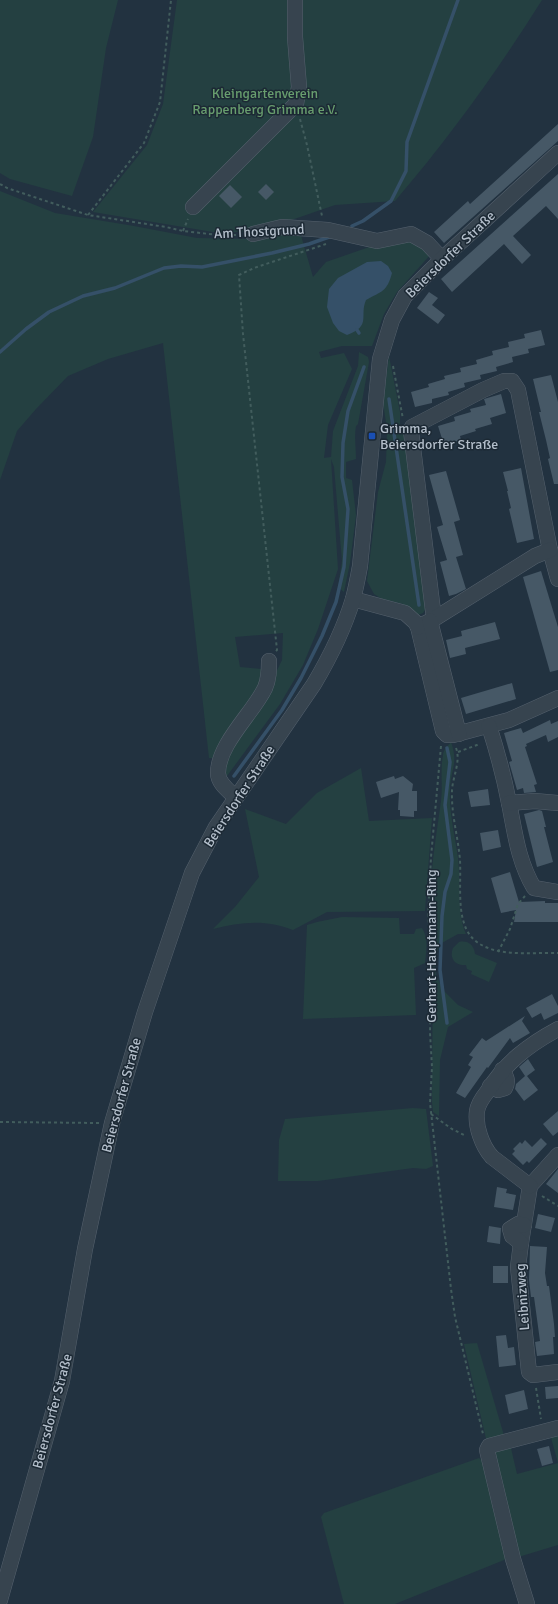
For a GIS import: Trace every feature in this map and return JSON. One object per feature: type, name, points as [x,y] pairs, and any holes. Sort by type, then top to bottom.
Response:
[{"type":"street","points":[[193,207],[296,104],[299,87],[295,38],[295,0]]},
{"type":"street","name":"Beiersdorfer Straße","points":[[0,1600],[62,1381],[85,1249],[112,1123],[145,1012],[192,873],[216,827],[235,797],[314,684],[333,652],[353,599],[360,566],[374,409],[382,350],[392,320],[405,296],[442,259],[558,153]]},
{"type":"street","name":"Am Thostgrund","points":[[253,234],[282,227],[329,236],[377,241],[411,234],[427,243],[442,259]]},
{"type":"street","points":[[558,579],[550,550],[518,390],[512,381],[504,381],[483,390],[412,427],[411,431],[427,622],[451,733],[490,730],[558,698]]},
{"type":"street","points":[[353,599],[405,613],[415,622],[427,622],[535,556],[550,550]]},
{"type":"street","points":[[235,797],[223,786],[218,774],[221,759],[238,728],[264,688],[269,677],[269,661]]},
{"type":"street","points":[[490,730],[509,804],[519,853],[528,879],[534,888],[558,892]]},
{"type":"street","points":[[509,804],[535,801],[558,803]]},
{"type":"street","points":[[558,1029],[538,1040],[502,1070],[490,1086],[477,1111],[478,1125],[487,1152],[530,1186],[558,1155]]},
{"type":"street","name":"Leibnizweg","points":[[530,1186],[518,1267],[529,1372],[533,1375]]},
{"type":"street","points":[[533,1375],[558,1372]]},
{"type":"street","points":[[527,1604],[511,1552],[487,1450],[489,1446],[558,1428]]},
{"type":"path","points":[[88,215],[144,143],[160,102],[171,0]]},
{"type":"path","points":[[269,661],[277,650],[243,334],[239,276],[254,268],[329,236],[321,214],[307,145],[296,104]]},
{"type":"path","name":"Am Thostgrund","points":[[0,184],[7,188],[88,215],[204,234],[253,234]]},
{"type":"path","points":[[0,187],[7,188]]},
{"type":"path","points":[[393,362],[404,423],[406,428],[411,431]]},
{"type":"path","points":[[458,752],[477,745],[490,730]]},
{"type":"path","points":[[451,733],[458,752],[452,790],[453,814],[460,858],[464,924],[472,938],[486,948],[498,952],[558,953]]},
{"type":"path","name":"Gerhart-Hauptmann-Ring","points":[[451,733],[431,865],[428,919],[431,936],[430,1033],[432,1067],[430,1103],[451,1289],[457,1324],[487,1450]]},
{"type":"path","points":[[498,952],[510,929],[518,904],[526,894],[534,888]]},
{"type":"path","points":[[431,1114],[452,1128],[476,1141],[483,1142]]},
{"type":"path","points":[[0,1122],[112,1123]]},
{"type":"path","points":[[530,1186],[537,1194],[558,1206]]},
{"type":"path","points":[[533,1375],[544,1432]]},
{"type":"green space","points":[[0,0],[118,0],[106,48],[93,137],[72,196],[10,179],[0,173]]},
{"type":"green space","name":"Kleingartenverein Rappenberg Grimma e.V.","points":[[177,0],[542,0],[472,103],[435,153],[395,201],[335,205],[274,226],[254,231],[219,233],[93,212],[147,145],[163,104]]},
{"type":"green space","points":[[0,191],[55,213],[197,238],[250,239],[300,232],[313,277],[326,262],[378,244],[404,238],[431,254],[397,292],[384,314],[372,346],[342,346],[319,352],[321,358],[344,353],[352,369],[328,425],[324,458],[331,457],[333,431],[358,366],[359,352],[368,357],[369,362],[358,424],[355,430],[356,459],[346,462],[346,478],[352,480],[356,515],[350,563],[344,592],[338,587],[342,561],[334,467],[331,459],[338,569],[318,629],[303,665],[280,704],[227,776],[222,769],[224,759],[266,693],[282,660],[283,633],[235,637],[240,667],[261,669],[261,687],[219,758],[209,758],[163,343],[108,359],[68,376],[17,431],[0,480]]},
{"type":"green space","points":[[389,356],[400,412],[400,424],[403,433],[408,437],[426,608],[423,613],[418,615],[403,604],[382,599],[374,594],[367,581],[378,492],[386,462],[387,429],[383,403]]},
{"type":"green space","points":[[451,742],[454,761],[450,784],[450,808],[459,867],[461,916],[466,934],[458,934],[440,944],[434,961],[436,975],[444,991],[458,1005],[473,1012],[448,1027],[440,1060],[439,1116],[433,1112],[432,1102],[433,935],[430,902],[432,868],[442,795],[442,761],[444,751]]},
{"type":"green space","points":[[361,768],[369,821],[432,818],[425,911],[327,912],[293,930],[273,924],[263,923],[243,923],[213,929],[235,907],[259,877],[245,809],[286,824],[317,793]]},
{"type":"green space","points":[[342,917],[399,918],[400,934],[414,934],[416,929],[422,928],[426,936],[426,950],[425,963],[414,968],[416,1015],[303,1019],[307,925]]},
{"type":"green space","points":[[459,942],[470,944],[475,954],[497,963],[489,982],[471,974],[472,971],[467,969],[466,965],[456,963],[454,961],[452,958],[453,948]]},
{"type":"green space","points":[[413,1108],[426,1109],[433,1166],[426,1169],[413,1168],[318,1181],[278,1181],[279,1140],[285,1119]]},
{"type":"green space","points":[[477,1343],[505,1439],[487,1443],[464,1344]]},
{"type":"green space","points":[[558,1432],[558,1463],[550,1434]]},
{"type":"green space","points":[[510,1444],[517,1474],[558,1463],[558,1545],[515,1558],[491,1448]]},
{"type":"green space","points":[[479,1458],[484,1462],[509,1558],[395,1604],[344,1604],[321,1517],[324,1513]]},
{"type":"water","points":[[381,261],[388,266],[392,273],[386,288],[380,293],[366,300],[363,320],[360,328],[347,335],[339,331],[333,323],[327,307],[329,289],[338,278],[367,262]]},
{"type":"building","points":[[558,124],[558,141],[444,243],[434,232],[468,201],[470,204]]},
{"type":"building","points":[[558,174],[558,219],[546,206],[513,236],[531,255],[522,264],[504,244],[452,292],[441,279]]},
{"type":"building","points":[[266,184],[274,192],[266,200],[258,192]]},
{"type":"building","points":[[230,185],[242,197],[231,208],[219,196]]},
{"type":"building","points":[[429,292],[438,298],[432,305],[445,315],[438,324],[417,308]]},
{"type":"building","points":[[541,330],[545,345],[528,349],[529,353],[512,357],[513,362],[496,367],[497,371],[480,375],[481,379],[464,383],[465,387],[448,392],[449,395],[432,399],[432,403],[415,407],[411,392],[429,387],[428,384],[445,379],[444,376],[461,372],[460,368],[477,364],[476,360],[493,355],[492,351],[509,347],[508,342],[525,338],[524,334]]},
{"type":"building","points":[[551,375],[558,402],[558,484],[554,484],[548,459],[550,458],[533,379]]},
{"type":"building","points":[[501,394],[506,413],[490,418],[492,424],[475,429],[476,431],[460,436],[461,440],[444,445],[438,426],[455,421],[454,417],[471,412],[470,409],[486,405],[484,399]]},
{"type":"building","points":[[521,468],[534,539],[517,543],[509,509],[511,508],[503,472]]},
{"type":"building","points":[[446,471],[460,520],[454,522],[463,555],[456,557],[466,589],[449,596],[440,562],[447,560],[437,527],[443,525],[429,475]]},
{"type":"building","points":[[541,571],[558,627],[558,670],[550,672],[523,577]]},
{"type":"building","points":[[495,622],[500,639],[465,648],[466,654],[450,658],[446,640],[462,636],[461,631]]},
{"type":"building","points":[[512,683],[516,699],[466,714],[461,698]]},
{"type":"building","points":[[550,720],[551,724],[558,721],[558,737],[548,742],[546,735],[526,744],[527,746],[525,747],[537,784],[534,785],[536,792],[524,793],[523,788],[517,790],[509,762],[512,761],[504,733],[521,728],[523,733]]},
{"type":"building","points":[[394,776],[395,779],[403,776],[413,784],[412,791],[417,791],[417,811],[414,811],[414,817],[400,816],[400,810],[398,810],[399,792],[381,798],[376,782]]},
{"type":"building","points":[[488,789],[490,805],[471,807],[468,792]]},
{"type":"building","points":[[539,810],[542,811],[546,827],[544,827],[553,862],[537,867],[524,814]]},
{"type":"building","points":[[498,830],[501,847],[483,851],[480,833]]},
{"type":"building","points":[[510,872],[519,902],[545,901],[545,903],[558,903],[558,922],[514,922],[516,910],[501,913],[491,878]]},
{"type":"building","points":[[552,994],[558,1006],[558,1013],[544,1020],[541,1013],[532,1018],[526,1008]]},
{"type":"building","points":[[525,1016],[522,1021],[530,1033],[513,1043],[510,1038],[465,1098],[456,1093],[471,1067],[468,1065],[473,1057],[469,1055],[482,1038],[486,1041]]},
{"type":"building","points":[[528,1059],[535,1070],[527,1076],[538,1090],[524,1101],[515,1089],[516,1084],[525,1076],[519,1067]]},
{"type":"building","points":[[558,1111],[558,1132],[553,1136],[543,1124]]},
{"type":"building","points":[[541,1138],[547,1144],[529,1163],[527,1161],[523,1165],[512,1154],[515,1151],[513,1149],[520,1142],[522,1144],[525,1140],[532,1147]]},
{"type":"building","points":[[558,1169],[558,1193],[546,1184]]},
{"type":"building","points":[[497,1187],[507,1189],[506,1193],[516,1195],[513,1210],[494,1207]]},
{"type":"building","points":[[538,1214],[555,1218],[551,1232],[535,1228]]},
{"type":"building","points":[[489,1226],[501,1228],[500,1244],[487,1242]]},
{"type":"building","points":[[530,1246],[547,1247],[545,1273],[547,1286],[549,1286],[554,1324],[554,1354],[537,1356],[535,1342],[540,1341],[534,1297],[531,1297],[529,1280]]},
{"type":"building","points":[[493,1266],[508,1266],[508,1283],[493,1283]]},
{"type":"building","points":[[506,1335],[508,1348],[514,1347],[516,1365],[499,1367],[496,1336]]},
{"type":"building","points":[[558,1386],[558,1398],[546,1399],[545,1387]]},
{"type":"building","points":[[524,1390],[528,1409],[509,1414],[505,1395]]},
{"type":"building","points":[[549,1446],[553,1463],[542,1466],[537,1449]]},
{"type":"waterway","points":[[352,226],[363,221],[391,201],[406,171],[407,142],[458,0]]},
{"type":"waterway","points":[[0,352],[26,329],[49,312],[83,296],[115,288],[164,268],[181,266],[202,267],[272,253],[309,244],[332,236]]},
{"type":"waterway","points":[[234,776],[282,710],[301,678],[322,636],[336,602],[344,567],[348,509],[342,477],[343,443],[348,411],[364,367]]},
{"type":"waterway","points":[[389,399],[419,605]]},
{"type":"waterway","points":[[447,748],[450,762],[445,805],[452,860],[451,874],[445,892],[442,916],[440,970],[447,1023]]},
{"type":"place","name":"Grimma, Beiersdorfer Straße","points":[[372,436]]}]
